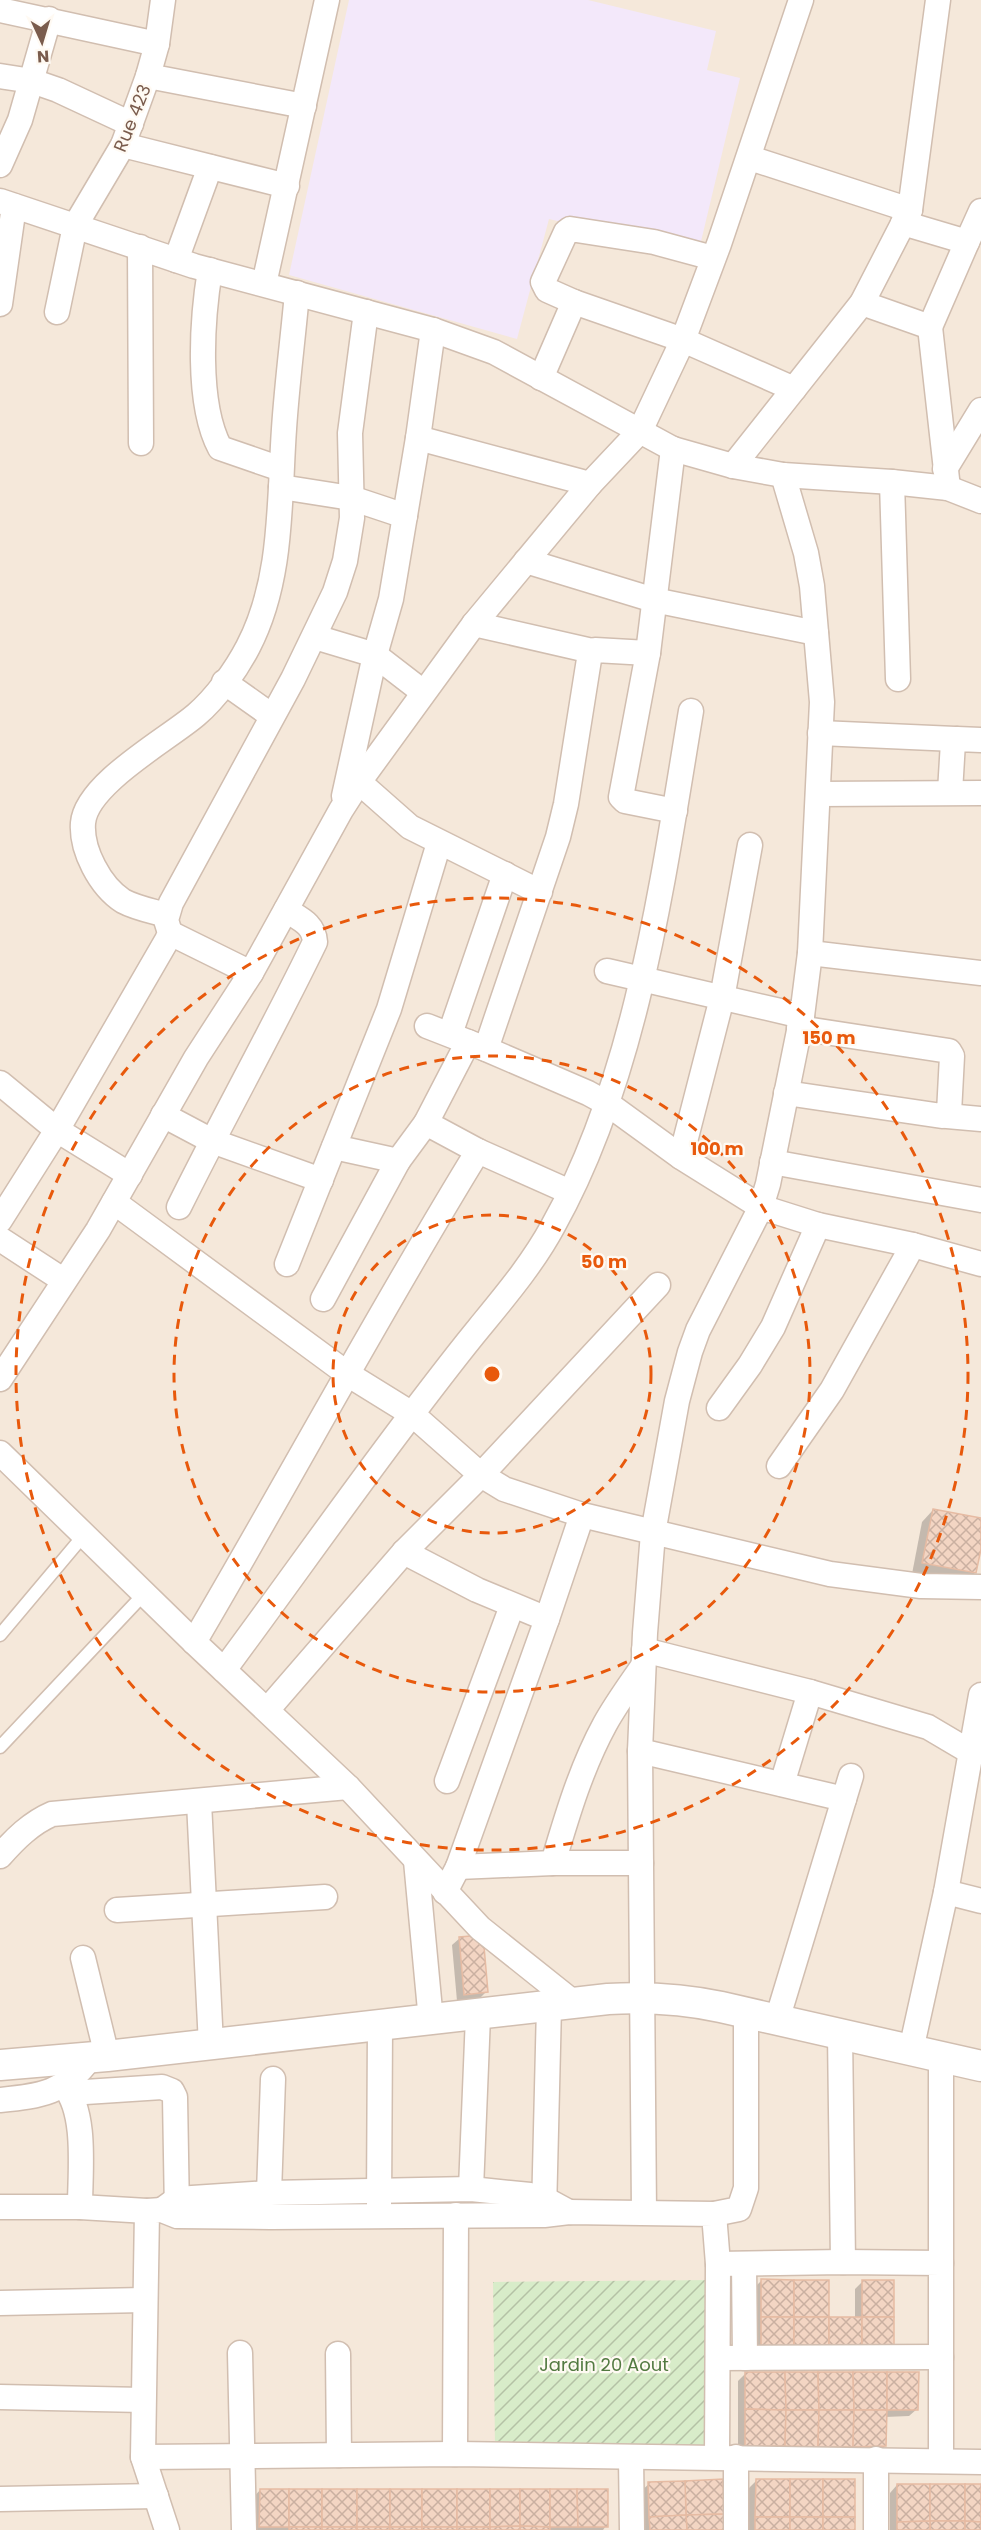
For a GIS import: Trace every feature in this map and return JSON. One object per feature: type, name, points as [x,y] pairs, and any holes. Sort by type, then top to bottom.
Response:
[{"type":"street","name":"Rue 423","points":[[57,312],[75,226],[127,135],[157,44],[163,0]]},
{"type":"street","points":[[264,284],[327,0]]},
{"type":"street","points":[[0,1378],[114,1202],[196,1058],[251,972],[359,782],[474,624],[590,484],[640,431],[683,340],[750,158],[801,0]]},
{"type":"street","points":[[733,466],[862,303],[907,217],[938,0]]},
{"type":"street","points":[[0,10],[157,44]]},
{"type":"street","points":[[0,165],[20,120],[49,19]]},
{"type":"street","points":[[0,76],[32,81],[58,90],[127,135],[210,167],[286,186]]},
{"type":"street","points":[[148,76],[304,106]]},
{"type":"street","points":[[750,158],[967,242]]},
{"type":"street","points":[[176,260],[210,167]]},
{"type":"street","points":[[0,304],[7,204],[176,260],[433,330],[494,352],[673,450],[733,466],[783,475],[892,482],[947,478],[981,501]]},
{"type":"street","points":[[947,478],[930,327],[981,211]]},
{"type":"street","points":[[713,258],[654,242],[570,229],[543,282],[547,290],[574,302],[683,340],[794,389]]},
{"type":"street","points":[[140,247],[141,443]]},
{"type":"street","points":[[210,270],[204,319],[203,353],[207,409],[215,440],[220,448],[281,478],[405,516]]},
{"type":"street","points":[[251,972],[126,902],[106,885],[93,865],[85,841],[83,824],[85,813],[101,789],[197,714],[248,648],[264,607],[278,548],[281,478],[297,293]]},
{"type":"street","points":[[541,378],[574,302]]},
{"type":"street","points":[[862,303],[930,327]]},
{"type":"street","points":[[0,1220],[57,1130],[134,1000],[168,924],[315,637],[335,592],[345,561],[352,518],[350,433],[366,312]]},
{"type":"street","points":[[342,810],[375,655],[389,608],[418,438],[433,330]]},
{"type":"street","points":[[947,478],[981,410]]},
{"type":"street","points":[[418,438],[590,484]]},
{"type":"street","points":[[673,450],[648,653],[621,797],[625,801],[675,810]]},
{"type":"street","points":[[644,2212],[640,1751],[653,1533],[677,1401],[690,1352],[698,1330],[761,1207],[800,1022],[810,953],[822,702],[806,553],[783,475]]},
{"type":"street","points":[[892,482],[897,679]]},
{"type":"street","points":[[526,561],[654,600],[816,633]]},
{"type":"street","points":[[474,624],[592,651],[648,653]]},
{"type":"street","points":[[315,637],[375,655],[423,692]]},
{"type":"street","points":[[323,1299],[398,1161],[426,1123],[468,1042],[540,892],[566,804],[592,651]]},
{"type":"street","points":[[224,682],[273,717]]},
{"type":"street","points":[[224,1670],[412,1414],[517,1283],[554,1225],[608,1104],[642,978],[675,810],[691,711]]},
{"type":"street","points":[[820,733],[981,740]]},
{"type":"street","points":[[950,792],[955,739]]},
{"type":"street","points":[[359,782],[410,827],[540,892]]},
{"type":"street","points":[[818,794],[981,793]]},
{"type":"street","points":[[287,1264],[389,1010],[439,843]]},
{"type":"street","points":[[681,1157],[722,998],[750,845]]},
{"type":"street","points":[[468,1042],[505,874]]},
{"type":"street","points":[[179,1207],[315,942],[315,932],[310,925],[286,910]]},
{"type":"street","points":[[810,953],[981,974]]},
{"type":"street","points":[[607,971],[722,998],[800,1022],[949,1052],[952,1056],[947,1116]]},
{"type":"street","points":[[427,1026],[588,1093],[608,1104],[681,1157],[761,1207],[818,1225],[913,1245],[981,1264]]},
{"type":"street","points":[[0,1083],[57,1130],[130,1175]]},
{"type":"street","points":[[786,1093],[981,1119]]},
{"type":"street","points":[[164,1114],[212,1141],[321,1180]]},
{"type":"street","points":[[426,1123],[478,1151],[570,1192]]},
{"type":"street","points":[[334,1148],[398,1161]]},
{"type":"street","points":[[194,1642],[349,1375],[386,1305],[478,1151]]},
{"type":"street","points":[[772,1162],[981,1200]]},
{"type":"street","points":[[114,1202],[349,1375],[412,1414],[481,1475],[512,1492],[582,1515],[830,1574],[921,1586],[981,1587]]},
{"type":"street","points":[[718,1408],[750,1365],[773,1327],[818,1225]]},
{"type":"street","points":[[0,1239],[63,1280]]},
{"type":"street","points":[[779,1466],[832,1390],[913,1245]]},
{"type":"street","points":[[268,1710],[404,1552],[481,1475],[658,1285]]},
{"type":"street","points":[[0,1453],[194,1642],[348,1787],[480,1928],[562,2005]]},
{"type":"street","points":[[445,1892],[458,1868],[548,1619],[582,1515]]},
{"type":"street","points":[[404,1552],[512,1606],[548,1619]]},
{"type":"street","points":[[447,1781],[512,1606]]},
{"type":"street","points":[[644,1658],[810,1692],[928,1727],[972,1753]]},
{"type":"street","points":[[553,1863],[590,1755],[605,1724],[644,1658]]},
{"type":"street","points":[[782,1784],[810,1692]]},
{"type":"street","points":[[911,2050],[946,1892],[981,1695]]},
{"type":"street","points":[[640,1751],[844,1799]]},
{"type":"street","points":[[777,2019],[851,1776]]},
{"type":"street","points":[[0,1856],[13,1841],[39,1820],[52,1814],[348,1787]]},
{"type":"street","points":[[199,1802],[211,2045]]},
{"type":"street","points":[[416,1861],[431,2021]]},
{"type":"street","points":[[458,1868],[553,1863],[641,1863]]},
{"type":"street","points":[[946,1892],[981,1901]]},
{"type":"street","points":[[117,1910],[325,1896]]},
{"type":"street","points":[[83,1958],[99,2057]]},
{"type":"street","points":[[0,2065],[99,2057],[643,1997],[695,2002],[981,2066]]},
{"type":"street","points":[[544,2207],[562,2005]]},
{"type":"street","points":[[166,2209],[269,2193],[471,2189],[511,2191],[544,2207],[569,2212],[714,2214],[739,2209],[746,2188],[746,2013]]},
{"type":"street","points":[[471,2189],[478,2016]]},
{"type":"street","points":[[379,2215],[380,2026]]},
{"type":"street","points":[[840,2034],[843,2262]]},
{"type":"street","points":[[67,2089],[74,2078],[99,2057]]},
{"type":"street","points":[[941,2057],[941,2461]]},
{"type":"street","points":[[269,2193],[273,2079]]},
{"type":"street","points":[[0,2100],[37,2096],[67,2089],[162,2087],[172,2091],[175,2097],[166,2209],[144,2300],[143,2457],[167,2530]]},
{"type":"street","points":[[67,2089],[76,2105],[79,2120],[80,2207]]},
{"type":"street","points":[[0,2206],[379,2215],[456,2215],[544,2207]]},
{"type":"street","points":[[714,2214],[718,2358],[736,2530]]},
{"type":"street","points":[[455,2454],[456,2215]]},
{"type":"street","points":[[717,2264],[941,2263]]},
{"type":"street","points":[[744,2264],[746,2358]]},
{"type":"street","points":[[0,2303],[144,2300]]},
{"type":"street","points":[[240,2353],[244,2530]]},
{"type":"street","points":[[338,2354],[339,2455]]},
{"type":"street","points":[[718,2358],[941,2357]]},
{"type":"street","points":[[0,2397],[143,2400]]},
{"type":"street","points":[[143,2457],[455,2454],[981,2462]]},
{"type":"street","points":[[631,2458],[632,2530]]},
{"type":"street","points":[[876,2460],[876,2530]]},
{"type":"street","points":[[0,2499],[156,2496]]},
{"type":"lane","points":[[0,1635],[84,1535]]},
{"type":"lane","points":[[0,1747],[144,1594]]},
{"type":"shaded area","points":[[0,0],[981,0],[981,2530],[0,2530]]},
{"type":"shaded area","points":[[349,0],[588,0],[716,31],[707,70],[740,78],[698,254],[549,219],[517,339],[289,275]]},
{"type":"green space","name":"Jardin 20 Aout","points":[[713,2280],[715,2445],[495,2448],[493,2282]]},
{"type":"building","points":[[933,1509],[981,1518],[981,1549],[976,1573],[922,1563]]},
{"type":"building","points":[[483,1935],[488,1992],[464,1995],[459,1937]]},
{"type":"building","points":[[761,2279],[794,2280],[794,2317],[761,2317]]},
{"type":"building","points":[[794,2280],[829,2280],[829,2317],[794,2317]]},
{"type":"building","points":[[862,2280],[894,2280],[894,2317],[862,2317]]},
{"type":"building","points":[[761,2317],[794,2317],[794,2354],[761,2354]]},
{"type":"building","points":[[794,2317],[829,2317],[829,2354],[794,2354]]},
{"type":"building","points":[[829,2317],[862,2317],[862,2354],[829,2354]]},
{"type":"building","points":[[862,2317],[894,2317],[894,2354],[862,2354]]},
{"type":"building","points":[[745,2372],[785,2372],[786,2410],[745,2409]]},
{"type":"building","points":[[785,2372],[818,2372],[819,2410],[786,2410]]},
{"type":"building","points":[[818,2372],[853,2372],[854,2410],[819,2410]]},
{"type":"building","points":[[853,2372],[887,2372],[887,2410],[854,2410]]},
{"type":"building","points":[[887,2372],[919,2372],[918,2410],[887,2410]]},
{"type":"building","points":[[745,2409],[786,2410],[785,2446],[745,2446]]},
{"type":"building","points":[[786,2410],[819,2410],[818,2447],[785,2446]]},
{"type":"building","points":[[819,2410],[854,2410],[853,2447],[818,2447]]},
{"type":"building","points":[[854,2410],[887,2410],[886,2446],[853,2447]]},
{"type":"building","points":[[723,2479],[724,2514],[686,2515],[685,2481]]},
{"type":"building","points":[[756,2479],[790,2479],[790,2517],[755,2517]]},
{"type":"building","points":[[790,2479],[823,2479],[823,2517],[790,2517]]},
{"type":"building","points":[[823,2479],[855,2479],[855,2517],[823,2517]]},
{"type":"building","points":[[685,2481],[686,2515],[649,2517],[648,2482]]},
{"type":"building","points":[[897,2484],[930,2484],[930,2521],[897,2522]]},
{"type":"building","points":[[930,2484],[965,2484],[965,2521],[930,2521]]},
{"type":"building","points":[[965,2484],[981,2484],[981,2522],[965,2521]]},
{"type":"building","points":[[260,2489],[289,2489],[289,2527],[259,2527]]},
{"type":"building","points":[[289,2489],[322,2489],[322,2527],[289,2527]]},
{"type":"building","points":[[322,2489],[357,2489],[357,2527],[322,2527]]},
{"type":"building","points":[[357,2489],[390,2489],[390,2527],[357,2527]]},
{"type":"building","points":[[390,2489],[422,2489],[422,2527],[390,2527]]},
{"type":"building","points":[[422,2489],[457,2489],[457,2527],[422,2527]]},
{"type":"building","points":[[457,2489],[490,2489],[490,2527],[457,2527]]},
{"type":"building","points":[[490,2489],[520,2489],[520,2526],[490,2527]]},
{"type":"building","points":[[520,2489],[550,2489],[550,2527],[520,2526]]},
{"type":"building","points":[[550,2489],[577,2489],[578,2527],[550,2527]]},
{"type":"building","points":[[577,2489],[608,2489],[608,2527],[578,2527]]},
{"type":"building","points":[[724,2514],[725,2530],[687,2530],[686,2515]]},
{"type":"building","points":[[686,2515],[687,2530],[650,2530],[649,2517]]},
{"type":"building","points":[[755,2517],[790,2517],[790,2530],[755,2530]]},
{"type":"building","points":[[790,2517],[823,2517],[823,2530],[790,2530]]},
{"type":"building","points":[[823,2517],[855,2517],[855,2530],[823,2530]]},
{"type":"building","points":[[930,2521],[965,2521],[965,2530],[930,2530]]},
{"type":"building","points":[[930,2521],[930,2530],[897,2530],[897,2522]]},
{"type":"building","points":[[965,2521],[981,2522],[981,2530],[965,2530]]},
{"type":"building","points":[[520,2526],[550,2527],[550,2530],[520,2530]]},
{"type":"building","points":[[520,2526],[520,2530],[490,2530],[490,2527]]},
{"type":"building","points":[[289,2527],[322,2527],[322,2530],[289,2530]]},
{"type":"building","points":[[322,2527],[357,2527],[357,2530],[322,2530]]},
{"type":"building","points":[[357,2527],[390,2527],[390,2530],[357,2530]]},
{"type":"building","points":[[390,2527],[422,2527],[422,2530],[390,2530]]},
{"type":"building","points":[[422,2527],[457,2527],[457,2530],[422,2530]]},
{"type":"building","points":[[457,2527],[490,2527],[490,2530],[457,2530]]}]
